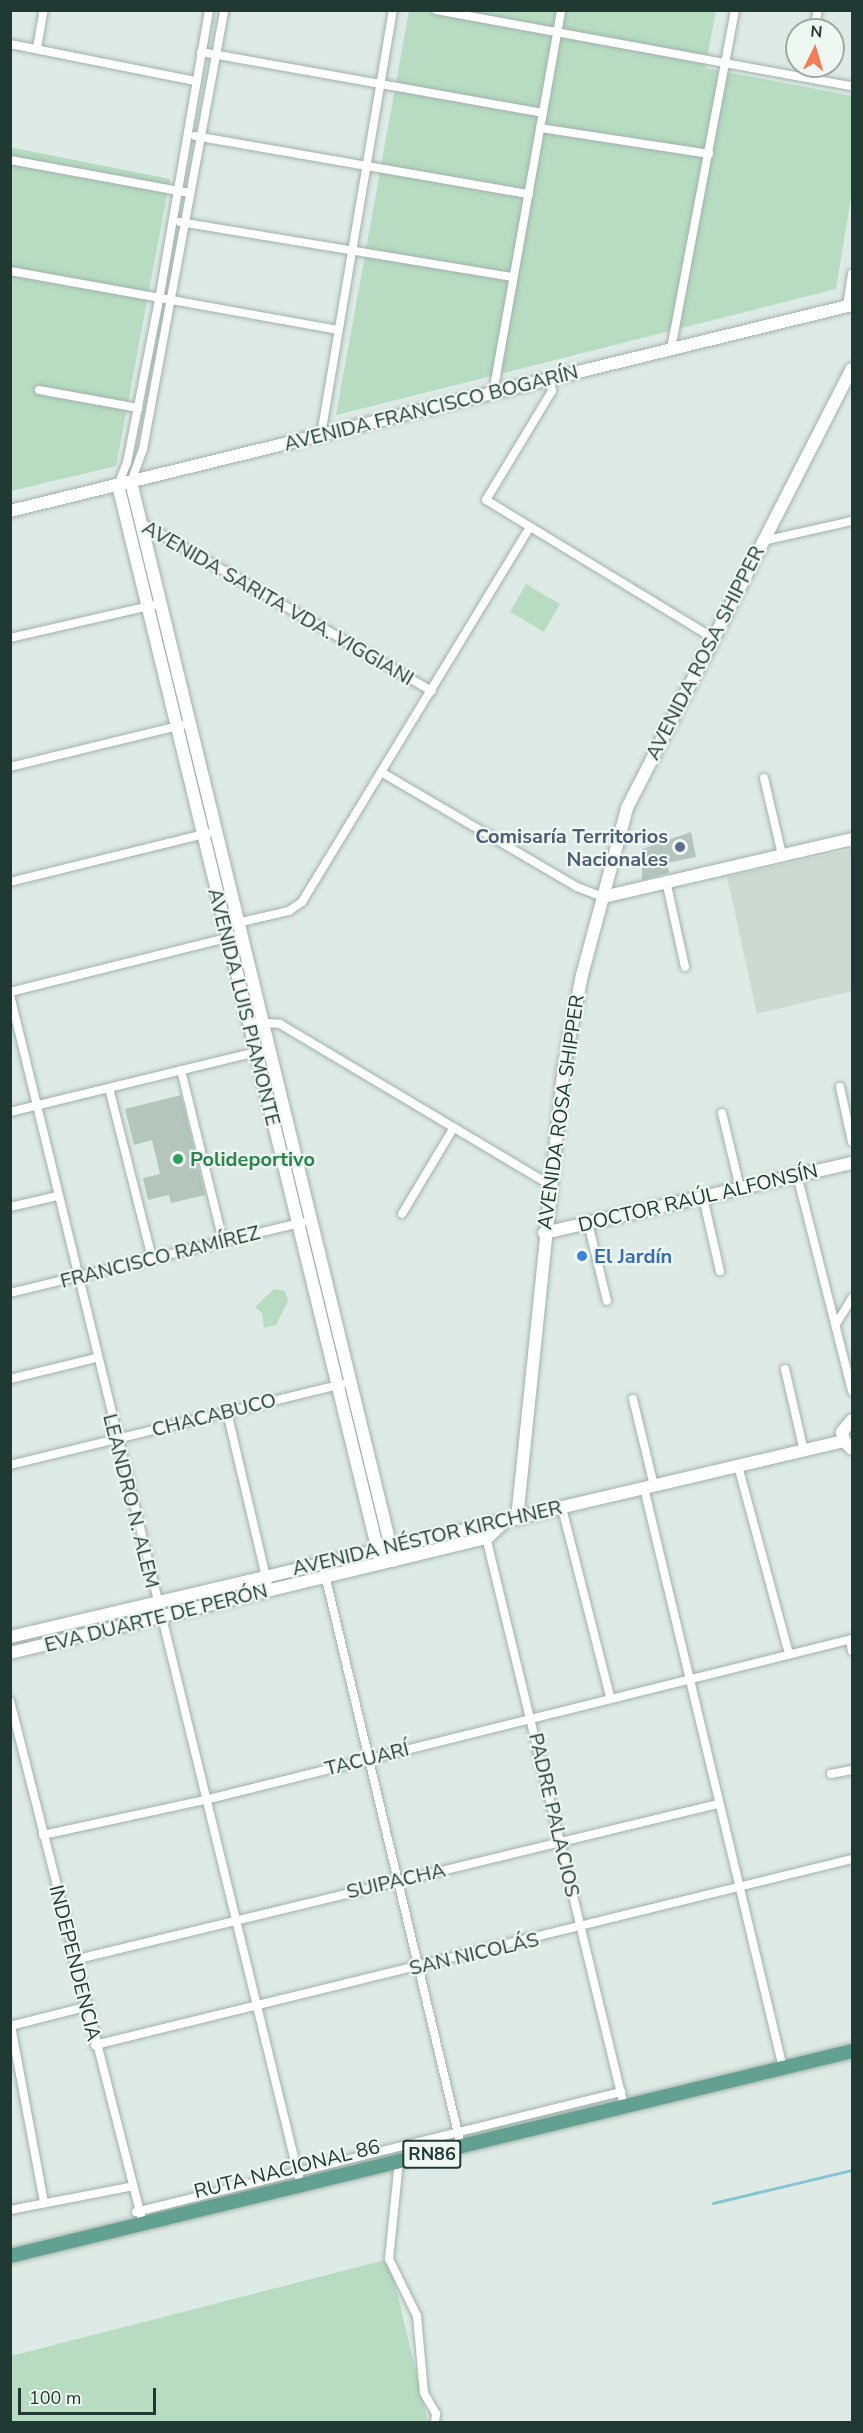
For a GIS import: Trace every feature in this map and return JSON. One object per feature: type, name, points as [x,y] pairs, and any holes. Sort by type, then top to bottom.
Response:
[{"type":"main road","name":"RUTA NACIONAL 86","points":[[10,2256],[140,2218],[299,2179],[399,2161],[460,2140],[624,2106],[852,2051]]},
{"type":"street","points":[[37,48],[44,10]]},
{"type":"street","points":[[118,485],[127,463],[159,300],[209,10]]},
{"type":"street","points":[[131,482],[143,449],[224,10]]},
{"type":"street","points":[[321,435],[393,10]]},
{"type":"street","points":[[436,10],[785,73]]},
{"type":"street","points":[[493,393],[561,10]]},
{"type":"street","points":[[671,349],[735,10]]},
{"type":"street","points":[[10,44],[196,81]]},
{"type":"street","points":[[201,52],[543,113]]},
{"type":"street","points":[[810,78],[852,86]]},
{"type":"street","points":[[540,128],[709,154]]},
{"type":"street","points":[[187,135],[529,194]]},
{"type":"street","points":[[10,160],[190,193]]},
{"type":"street","points":[[172,220],[514,277]]},
{"type":"street","points":[[10,271],[170,302],[338,330]]},
{"type":"street","points":[[850,305],[852,273]]},
{"type":"street","name":"AVENIDA FRANCISCO BOGARÍN","points":[[10,511],[850,305]]},
{"type":"street","name":"AVENIDA ROSA SHIPPER","points":[[511,1520],[550,1185],[576,1000],[629,801],[852,369]]},
{"type":"street","points":[[550,379],[552,392],[486,500],[713,638]]},
{"type":"street","points":[[39,390],[138,408]]},
{"type":"street","name":"AVENIDA LUIS PIAMONTE","points":[[131,482],[138,521],[159,604],[182,725],[232,931],[260,1021],[261,1051],[342,1383],[375,1548],[381,1563]]},
{"type":"street","name":"AVENIDA LUIS PIAMONTE","points":[[118,485],[145,605],[182,725]]},
{"type":"street","name":"AVENIDA SARITA VDA. VIGGIANI","points":[[124,519],[138,521],[430,691]]},
{"type":"street","points":[[762,542],[852,521]]},
{"type":"street","points":[[10,993],[232,931],[289,911],[302,902],[530,527]]},
{"type":"street","points":[[10,638],[145,605],[159,604]]},
{"type":"street","points":[[10,766],[182,725]]},
{"type":"street","points":[[381,772],[577,887],[603,897],[852,839]]},
{"type":"street","points":[[764,778],[782,855]]},
{"type":"street","points":[[10,882],[208,833]]},
{"type":"street","points":[[666,881],[685,967]]},
{"type":"street","name":"AVENIDA LUIS PIAMONTE","points":[[232,931],[247,1022],[261,1051]]},
{"type":"street","name":"LEANDRO N. ALEM","points":[[10,993],[76,1277],[299,2179]]},
{"type":"street","points":[[247,1022],[280,1024],[550,1185]]},
{"type":"street","points":[[10,1112],[261,1051]]},
{"type":"street","points":[[181,1070],[223,1241]]},
{"type":"street","points":[[840,1087],[852,1142]]},
{"type":"street","points":[[109,1088],[152,1258]]},
{"type":"street","points":[[722,1113],[740,1188]]},
{"type":"street","points":[[402,1214],[454,1127]]},
{"type":"street","name":"DOCTOR RAÚL ALFONSÍN","points":[[544,1233],[852,1163]]},
{"type":"street","points":[[797,1175],[852,1391]]},
{"type":"street","points":[[10,1207],[57,1196]]},
{"type":"street","points":[[703,1197],[720,1271]]},
{"type":"street","name":"FRANCISCO RAMÍREZ","points":[[10,1293],[303,1222]]},
{"type":"street","points":[[588,1223],[607,1300]]},
{"type":"street","points":[[836,1324],[852,1298]]},
{"type":"street","points":[[10,1379],[96,1358]]},
{"type":"street","points":[[785,1369],[804,1451]]},
{"type":"street","name":"AVENIDA LUIS PIAMONTE","points":[[342,1383],[394,1560]]},
{"type":"street","name":"CHACABUCO","points":[[10,1465],[342,1383]]},
{"type":"street","points":[[633,1400],[688,1676],[783,2068]]},
{"type":"street","points":[[227,1412],[269,1590]]},
{"type":"street","points":[[850,1447],[844,1427],[852,1420]]},
{"type":"street","name":"AVENIDA NÉSTOR KIRCHNER","points":[[10,1636],[390,1544],[511,1520],[804,1451],[850,1447]]},
{"type":"street","points":[[738,1466],[789,1654]]},
{"type":"street","points":[[562,1508],[610,1697]]},
{"type":"street","points":[[487,1538],[511,1520]]},
{"type":"street","name":"PADRE PALACIOS","points":[[483,1524],[624,2106]]},
{"type":"street","name":"EVA DUARTE DE PERÓN","points":[[10,1653],[487,1538]]},
{"type":"street","points":[[322,1562],[460,2140]]},
{"type":"street","points":[[851,1639],[852,1651]]},
{"type":"street","name":"TACUARÍ","points":[[43,1836],[205,1800],[688,1676],[851,1639]]},
{"type":"street","name":"INDEPENDENCIA","points":[[10,1701],[130,2187],[140,2218]]},
{"type":"street","points":[[831,1774],[852,1770]]},
{"type":"street","name":"SUIPACHA","points":[[74,1960],[234,1919],[718,1804]]},
{"type":"street","name":"SAN NICOLÁS","points":[[95,2045],[582,1929],[852,1859]]},
{"type":"street","points":[[44,2202],[11,2026],[85,2007]]},
{"type":"street","points":[[299,2179],[460,2140],[621,2092]]},
{"type":"street","points":[[399,2161],[389,2259],[417,2316],[424,2393],[436,2414],[435,2422]]},
{"type":"street","points":[[10,2210],[130,2187]]},
{"type":"shaded area","points":[[852,849],[852,991],[757,1014],[727,877]]},
{"type":"green space","points":[[409,11],[716,11],[705,68],[852,96],[852,191],[836,289],[336,415]]},
{"type":"green space","points":[[10,147],[170,179],[116,466],[11,491]]},
{"type":"green space","points":[[526,584],[560,604],[544,632],[510,612]]},
{"type":"green space","points":[[274,1289],[285,1291],[288,1301],[276,1325],[264,1328],[262,1313],[255,1307]]},
{"type":"green space","points":[[389,2259],[428,2422],[11,2422],[11,2356]]},
{"type":"building","points":[[691,832],[696,857],[667,863],[669,873],[642,880],[642,849]]},
{"type":"building","name":"Polideportivo","points":[[181,1095],[205,1195],[171,1203],[169,1195],[148,1200],[143,1178],[160,1174],[152,1140],[134,1145],[125,1109]]},
{"type":"waterway","points":[[713,2203],[852,2170]]},
{"type":"place","name":"Comisaría Territorios Nacionales","points":[[680,847]]},
{"type":"place","name":"Polideportivo","points":[[178,1159]]},
{"type":"place","name":"El Jardín","points":[[582,1256]]}]
